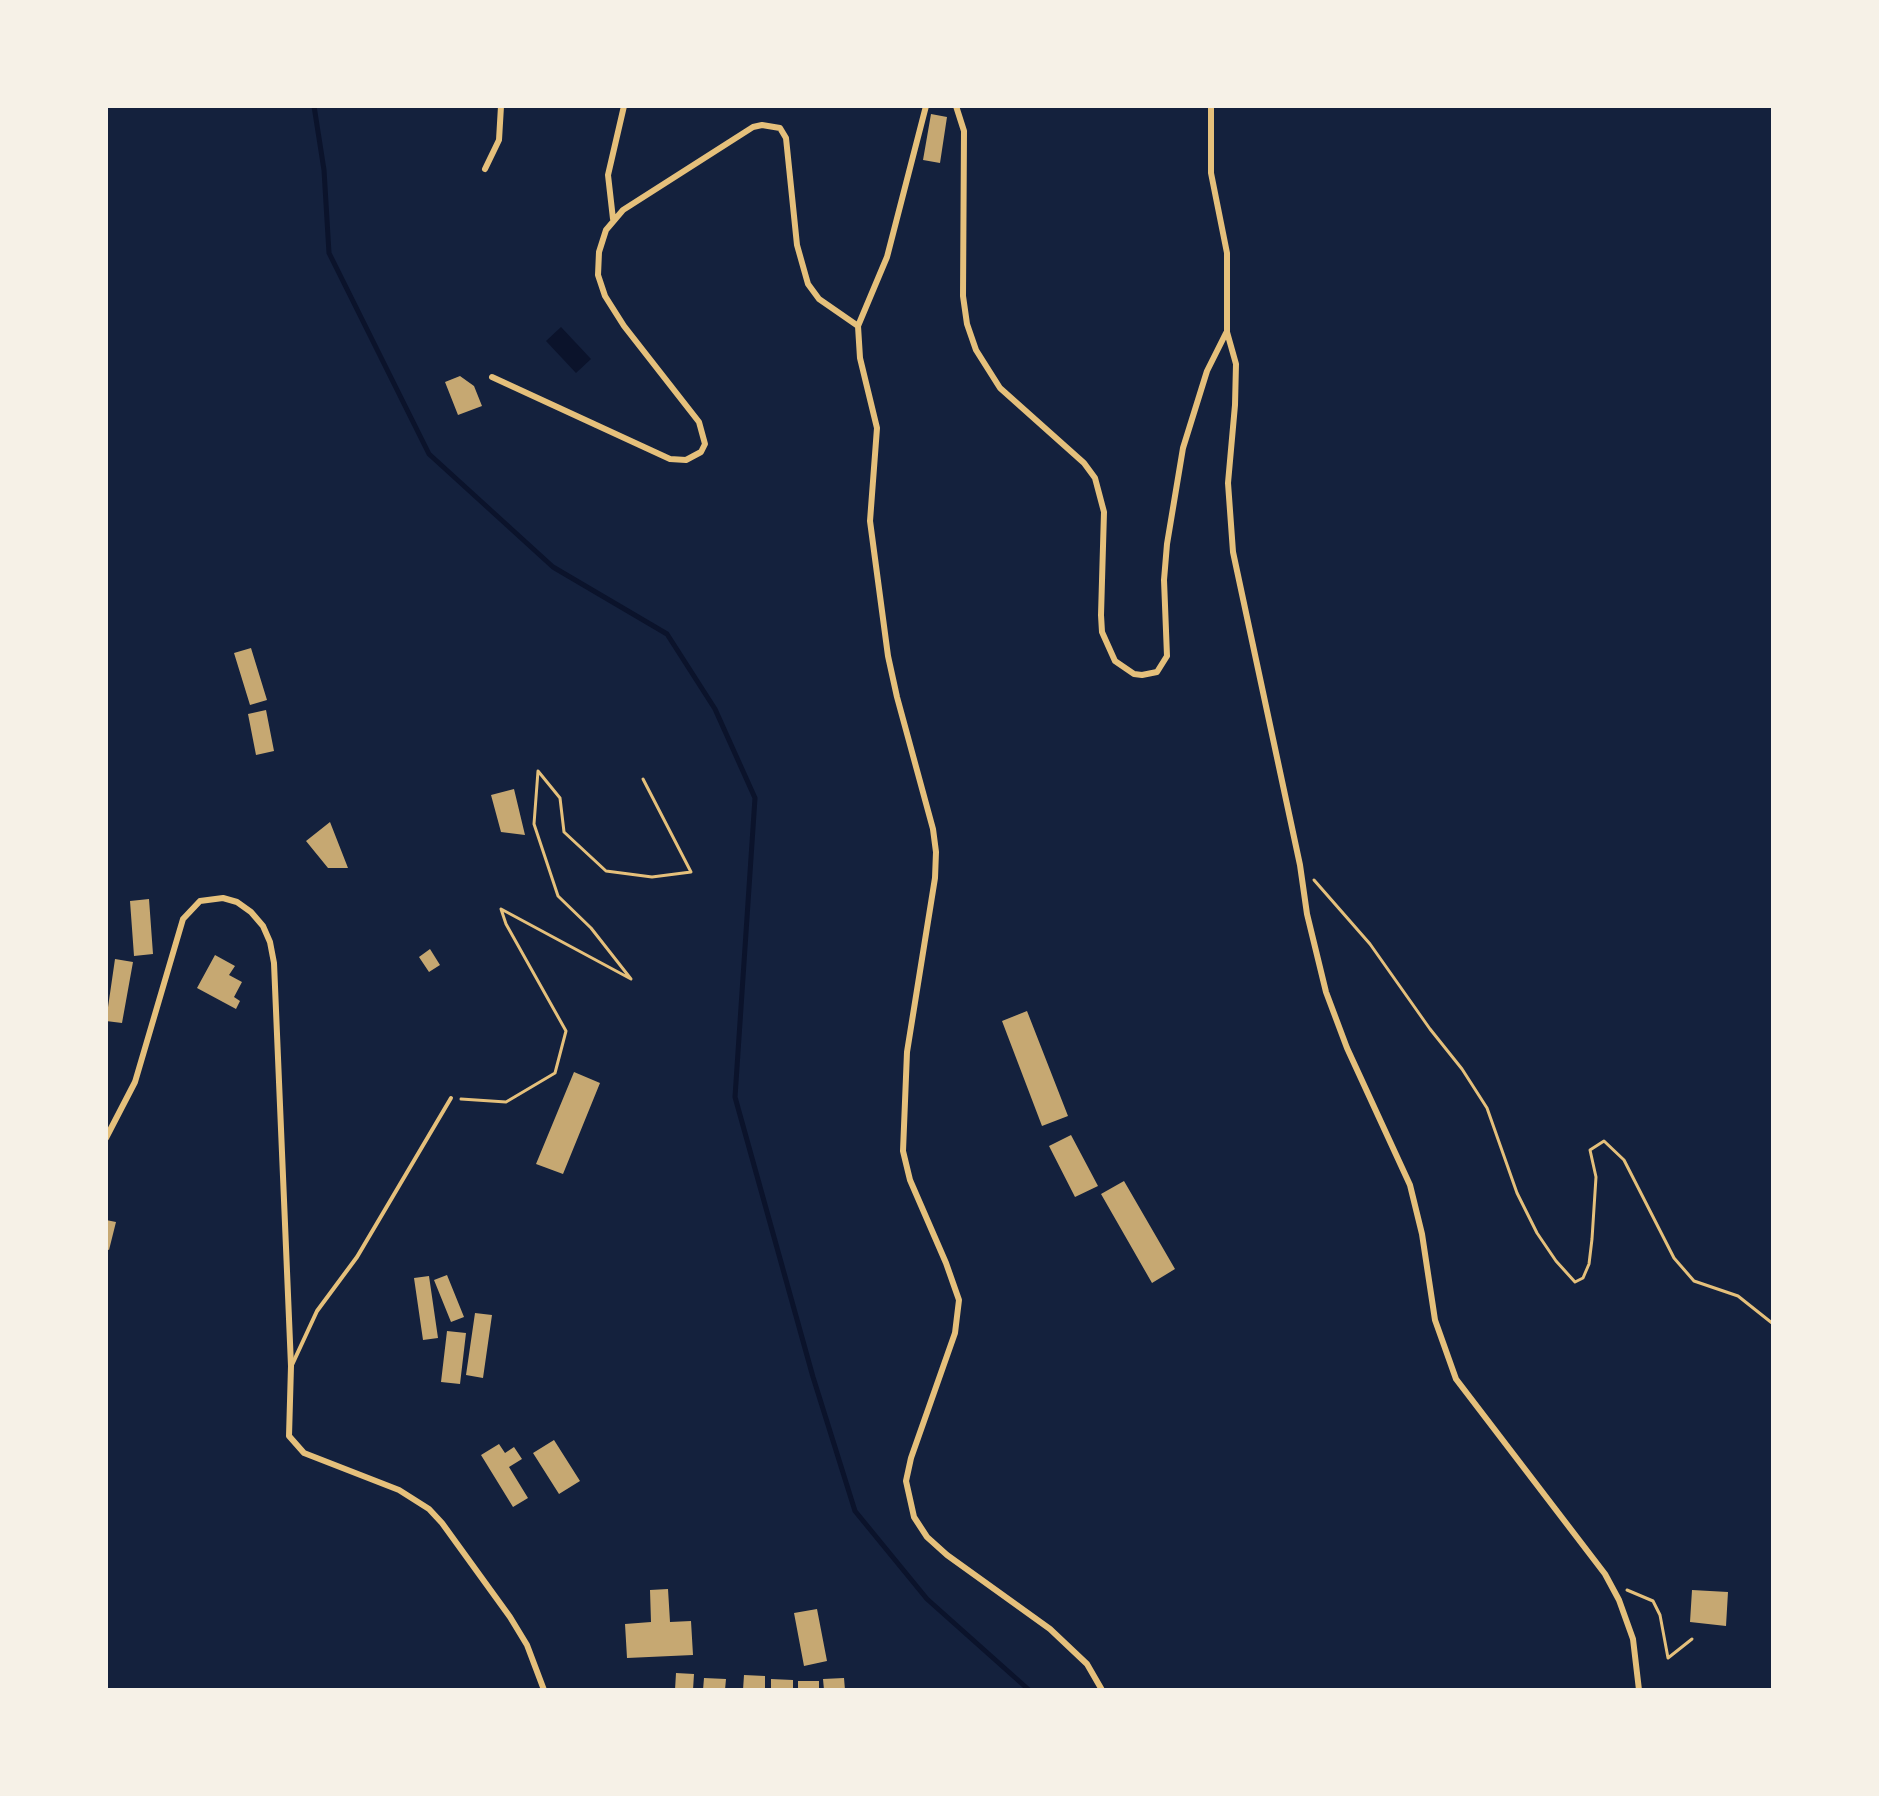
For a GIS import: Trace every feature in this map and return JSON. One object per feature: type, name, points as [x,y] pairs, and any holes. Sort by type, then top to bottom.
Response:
[{"type":"street","points":[[485,169],[499,140],[501,106]]},
{"type":"street","points":[[613,219],[608,175],[624,106]]},
{"type":"street","points":[[926,106],[887,257],[858,326],[860,358],[877,428],[870,521],[885,634],[897,697],[933,830],[936,852],[935,878],[907,1052],[903,1151],[910,1180],[946,1263],[959,1300],[955,1333],[911,1458],[906,1481],[914,1517],[934,1543],[947,1556],[1050,1629],[1087,1664],[1101,1689]]},
{"type":"street","points":[[956,106],[964,131],[963,296],[967,324],[976,350],[1000,388],[1084,463],[1095,478],[1104,512],[1102,632],[1115,661],[1134,674],[1157,672],[1167,656],[1164,580],[1167,544],[1181,460],[1207,371],[1227,332]]},
{"type":"street","points":[[1211,106],[1211,173],[1227,253],[1227,332],[1236,375],[1228,483],[1233,552],[1300,866],[1307,914],[1326,992],[1347,1048],[1410,1185],[1422,1234],[1436,1320],[1456,1379],[1605,1574],[1633,1639],[1639,1689]]},
{"type":"street","points":[[492,377],[670,459],[686,460],[701,452],[705,444],[699,422],[624,326],[600,285],[599,252],[613,219],[645,193],[753,128],[772,125],[780,128],[786,138],[797,245],[808,284],[819,299],[858,326]]},
{"type":"street","points":[[106,1138],[135,1082],[183,919],[200,901],[224,898],[237,902],[251,912],[263,926],[270,942],[274,963],[291,1366],[287,1427],[292,1443],[312,1458],[399,1490],[429,1509],[455,1539],[510,1617],[527,1645],[544,1689]]},
{"type":"lane","points":[[291,1366],[317,1311],[357,1257],[451,1098]]},
{"type":"path","points":[[451,1098],[506,1102],[555,1073],[566,1031],[506,924],[501,909],[631,979],[591,928],[558,896],[534,824],[538,771],[560,798],[564,832],[606,871],[652,877],[691,872],[643,780]]},
{"type":"path","points":[[1300,866],[1339,905],[1462,1069],[1486,1108],[1517,1193],[1537,1233],[1575,1282],[1583,1278],[1589,1264],[1592,1239],[1596,1177],[1590,1150],[1604,1141],[1624,1160],[1674,1258],[1694,1281],[1738,1296],[1773,1323]]},
{"type":"path","points":[[1613,1589],[1632,1590],[1653,1601],[1660,1615],[1668,1658],[1692,1639]]},
{"type":"water","points":[[561,327],[591,359],[576,373],[546,341]]},
{"type":"building","points":[[931,114],[947,117],[940,163],[923,160]]},
{"type":"building","points":[[460,376],[474,386],[482,406],[458,415],[445,382]]},
{"type":"building","points":[[251,648],[267,700],[250,705],[234,653]]},
{"type":"building","points":[[266,710],[274,751],[256,755],[248,714]]},
{"type":"building","points":[[514,789],[525,835],[501,832],[491,795]]},
{"type":"building","points":[[330,822],[348,868],[328,868],[306,841]]},
{"type":"building","points":[[149,899],[153,954],[134,956],[130,901]]},
{"type":"building","points":[[430,949],[440,965],[429,972],[419,957]]},
{"type":"building","points":[[215,955],[235,966],[229,975],[242,982],[234,997],[240,1001],[236,1009],[197,988]]},
{"type":"building","points":[[115,959],[133,962],[122,1023],[106,1021]]},
{"type":"building","points":[[1027,1011],[1068,1116],[1042,1126],[1002,1021]]},
{"type":"building","points":[[574,1072],[600,1083],[563,1174],[536,1164]]},
{"type":"building","points":[[1071,1135],[1098,1186],[1075,1197],[1049,1146]]},
{"type":"building","points":[[1124,1181],[1175,1269],[1152,1283],[1101,1194]]},
{"type":"building","points":[[106,1220],[116,1222],[109,1250],[106,1249]]},
{"type":"building","points":[[447,1275],[464,1317],[451,1322],[434,1280]]},
{"type":"building","points":[[429,1276],[438,1338],[423,1340],[414,1278]]},
{"type":"building","points":[[475,1313],[492,1315],[483,1378],[466,1375]]},
{"type":"building","points":[[447,1331],[466,1333],[460,1384],[441,1382]]},
{"type":"building","points":[[554,1440],[580,1481],[559,1494],[533,1453]]},
{"type":"building","points":[[499,1444],[505,1453],[514,1447],[522,1459],[509,1467],[528,1498],[513,1507],[481,1455]]},
{"type":"building","points":[[668,1589],[670,1622],[691,1621],[693,1655],[627,1658],[625,1624],[651,1622],[650,1590]]},
{"type":"building","points":[[1692,1590],[1728,1592],[1726,1626],[1690,1622]]},
{"type":"building","points":[[817,1609],[827,1661],[804,1666],[794,1613]]},
{"type":"building","points":[[676,1673],[694,1674],[693,1690],[675,1690]]},
{"type":"building","points":[[744,1675],[765,1676],[765,1690],[743,1690]]},
{"type":"building","points":[[704,1678],[726,1679],[725,1690],[703,1690]]},
{"type":"building","points":[[844,1678],[845,1690],[824,1690],[823,1679]]},
{"type":"building","points":[[771,1679],[793,1680],[793,1690],[771,1690]]},
{"type":"building","points":[[798,1681],[819,1681],[819,1690],[798,1690]]},
{"type":"waterway","points":[[314,106],[324,170],[329,253],[429,454],[553,567],[667,634],[715,709],[755,798],[735,1097],[813,1377],[855,1511],[927,1599],[1029,1690]]}]
